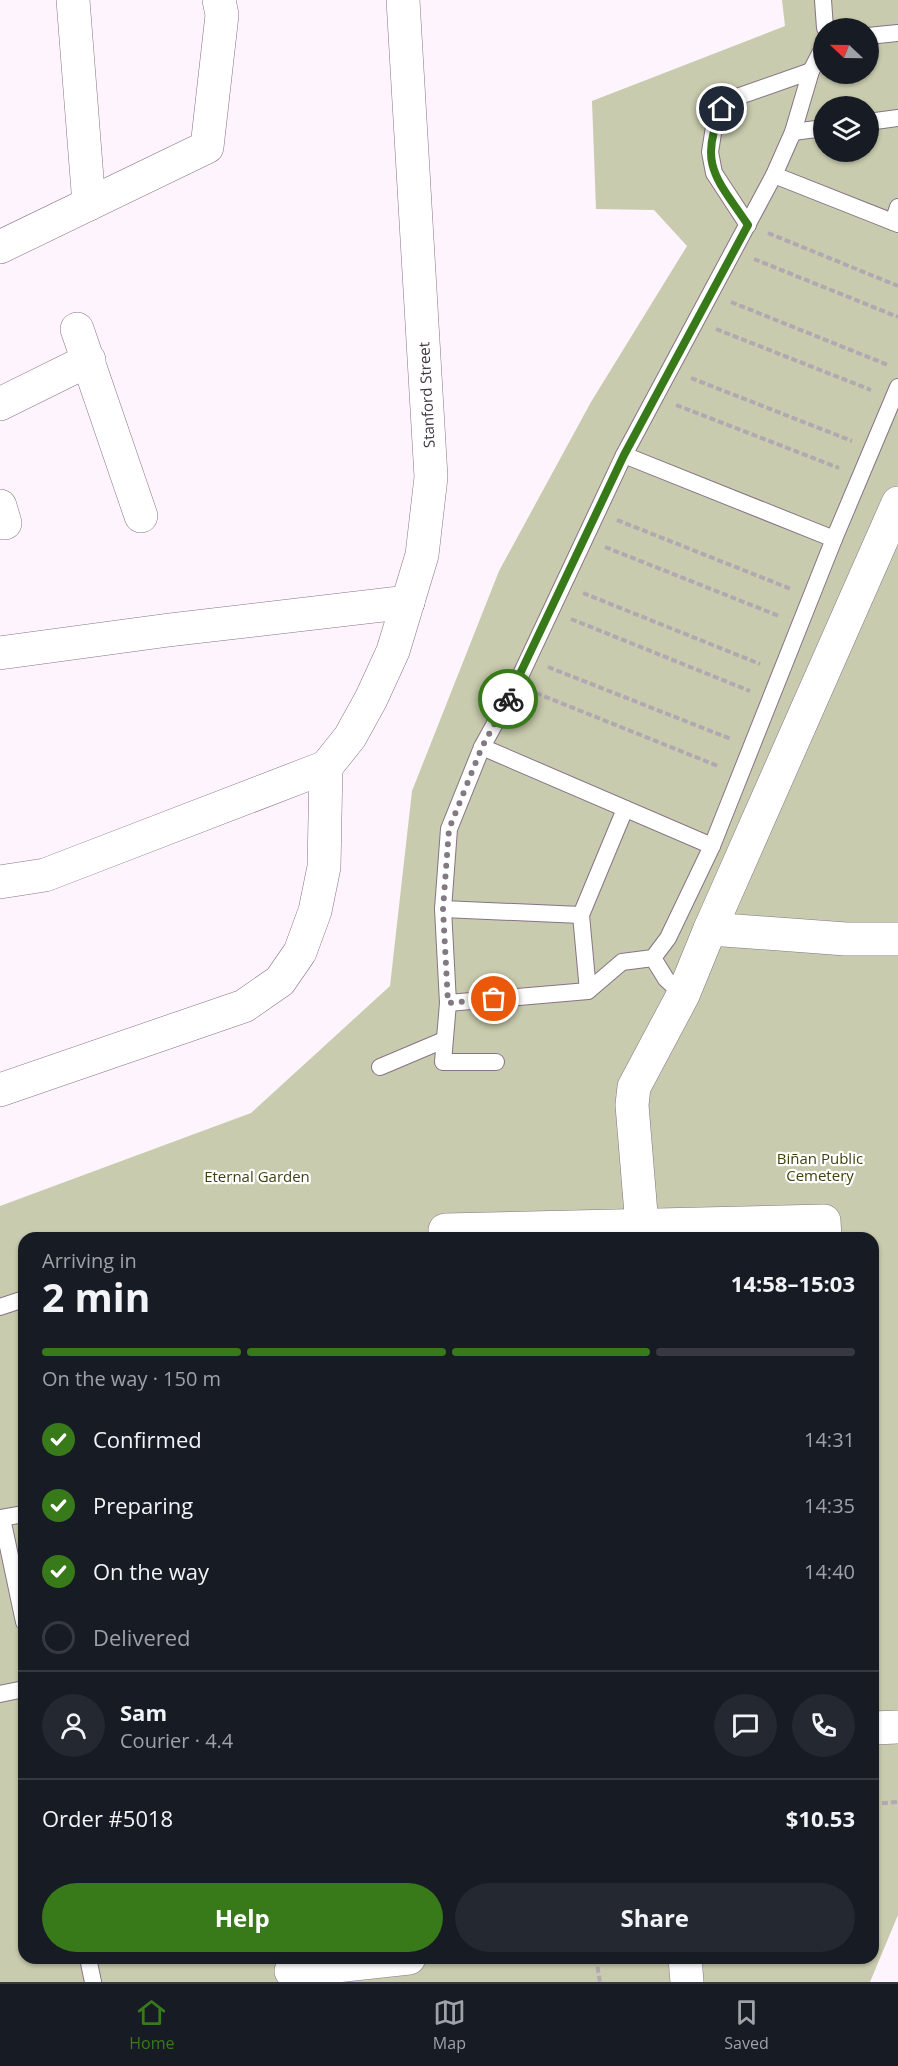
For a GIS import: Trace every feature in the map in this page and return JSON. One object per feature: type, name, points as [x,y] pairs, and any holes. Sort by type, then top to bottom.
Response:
[{"type":"street","points":[[74,0],[89,204]]},
{"type":"street","points":[[0,247],[207,147],[222,15],[219,0]]},
{"type":"street","name":"Stanford Street","points":[[326,767],[350,737],[393,651],[422,555],[431,477],[403,0]]},
{"type":"street","points":[[77,328],[141,516]]},
{"type":"street","points":[[0,404],[89,360]]},
{"type":"street","points":[[643,1232],[632,1105],[634,1087],[683,994],[898,503]]},
{"type":"street","points":[[0,653],[169,630],[408,602]]},
{"type":"street","points":[[0,882],[45,875],[326,767],[324,867],[315,911],[300,952],[280,981],[244,1006],[0,1090]]},
{"type":"street","points":[[710,929],[846,939],[898,939]]},
{"type":"street","points":[[445,1232],[445,1230],[643,1232],[824,1221],[825,1232]]},
{"type":"street","points":[[879,1728],[898,1727]]},
{"type":"street","points":[[291,1971],[355,1964]]},
{"type":"street","points":[[686,1964],[687,1982]]},
{"type":"lane","points":[[823,0],[824,18]]},
{"type":"lane","points":[[879,35],[898,33]]},
{"type":"lane","points":[[496,1062],[443,1062],[448,1003],[443,909],[449,829],[482,747],[516,685],[624,455],[774,175],[793,132],[813,66]]},
{"type":"lane","points":[[748,225],[714,173],[710,152],[714,127],[722,109],[734,98],[810,71]]},
{"type":"lane","points":[[879,121],[898,118]]},
{"type":"lane","points":[[793,132],[813,129]]},
{"type":"lane","points":[[774,175],[896,218]]},
{"type":"lane","points":[[448,1003],[588,991],[622,962],[653,958],[668,938],[712,846],[834,539],[896,393]]},
{"type":"lane","points":[[624,455],[834,539]]},
{"type":"lane","points":[[482,747],[712,846]]},
{"type":"lane","points":[[588,991],[581,915],[625,809]]},
{"type":"lane","points":[[443,909],[581,915]]},
{"type":"lane","points":[[653,958],[666,979],[683,994]]},
{"type":"lane","points":[[380,1067],[444,1040]]},
{"type":"lane","points":[[0,1307],[18,1301]]},
{"type":"lane","points":[[18,1515],[1,1518],[18,1595]]},
{"type":"lane","points":[[0,1694],[18,1690]]},
{"type":"lane","points":[[89,1964],[93,1982]]},
{"type":"path","points":[[748,225],[898,286]]},
{"type":"path","points":[[734,251],[898,317]]},
{"type":"path","points":[[711,294],[898,369]]},
{"type":"path","points":[[696,321],[896,393]]},
{"type":"path","points":[[670,370],[872,448]]},
{"type":"path","points":[[655,397],[860,476]]},
{"type":"path","points":[[597,512],[811,597]]},
{"type":"path","points":[[585,538],[800,625]]},
{"type":"path","points":[[563,585],[781,673]]},
{"type":"path","points":[[551,611],[770,699]]},
{"type":"path","points":[[528,659],[752,747]]},
{"type":"path","points":[[516,685],[740,775]]},
{"type":"path","points":[[879,1804],[898,1802]]},
{"type":"path","points":[[597,1964],[600,1982]]},
{"type":"green space","points":[[782,0],[898,0],[898,1915],[879,1960],[879,1232],[18,1232],[18,1964],[878,1964],[870,1982],[0,1982],[0,1206],[251,1113],[390,986],[412,791],[499,571],[591,402],[687,246],[654,210],[596,209],[592,101],[785,26]]},
{"type":"way so far","points":[[494,999],[448,1003],[443,909],[449,829],[482,747],[508,699]]},
{"type":"route","points":[[508,699],[624,455],[748,225],[714,173],[710,152],[714,127],[722,109]]},
{"type":"park label","name":"Biñan Public Cemetery","points":[[820,1166]]},
{"type":"park label","name":"Eternal Garden","points":[[257,1176]]}]
